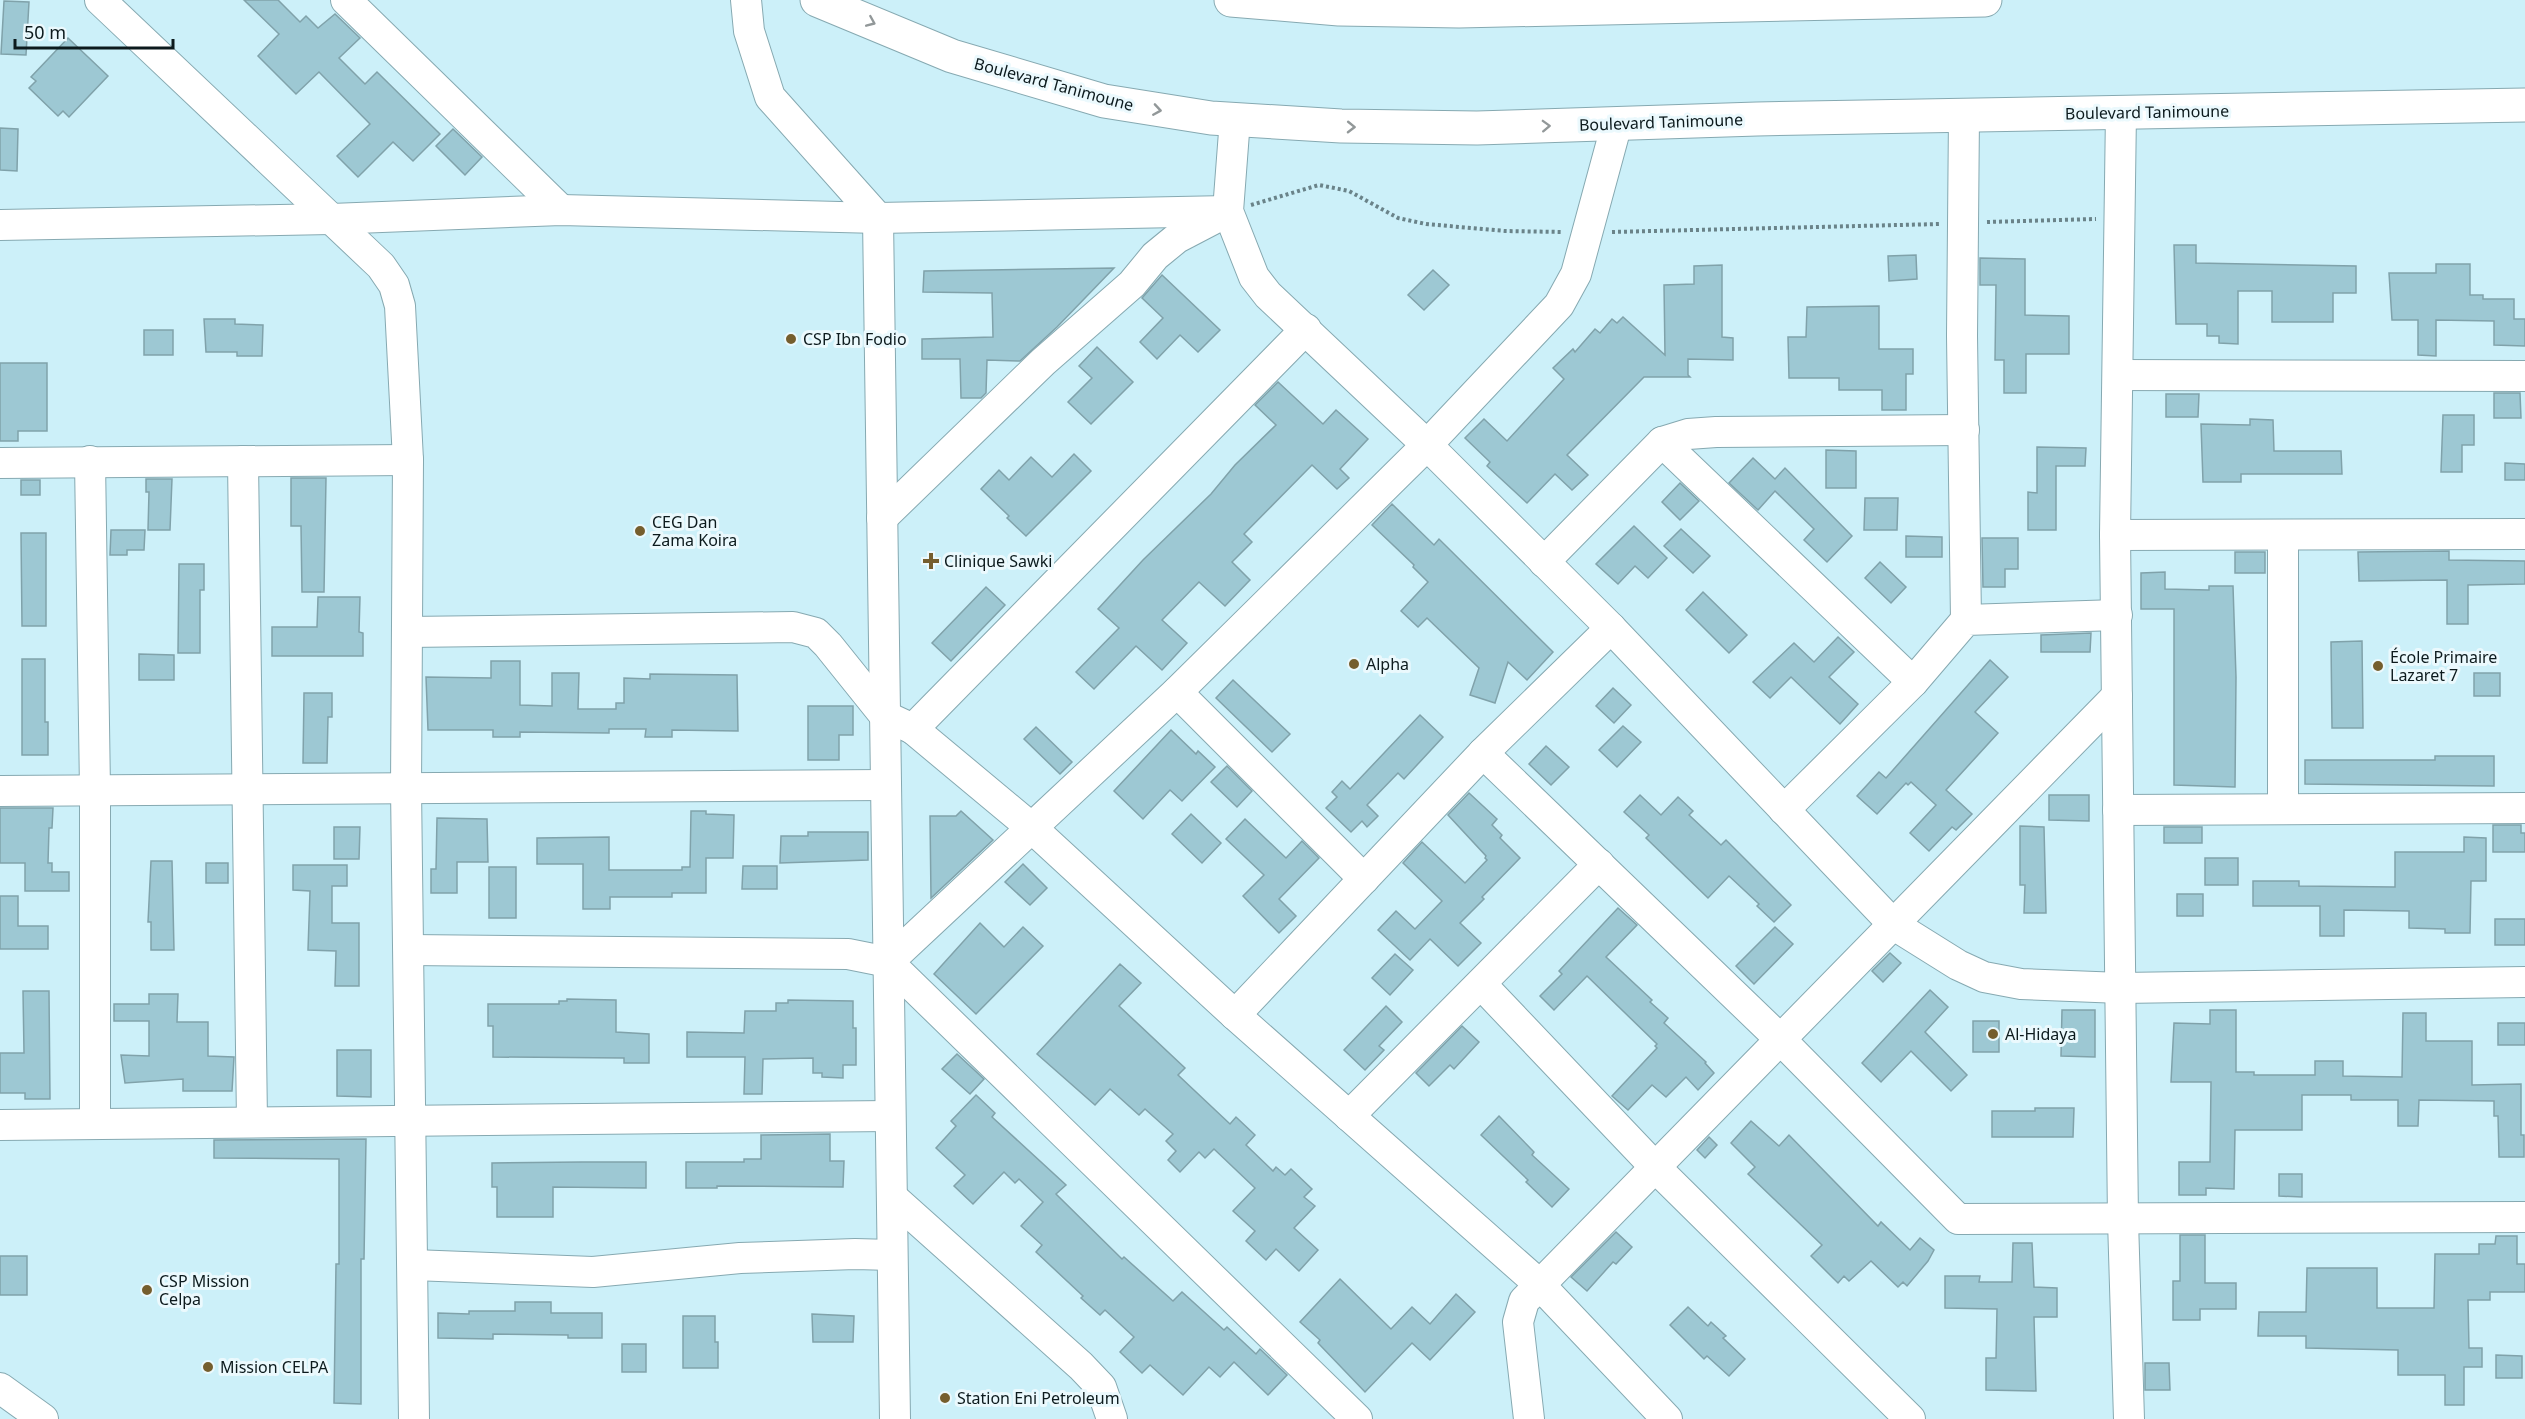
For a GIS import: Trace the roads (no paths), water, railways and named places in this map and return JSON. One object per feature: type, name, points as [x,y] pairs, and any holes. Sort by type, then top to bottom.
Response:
[{"type":"main road","name":"Boulevard Tanimoune","points":[[817,0],[952,56],[1049,86],[1234,133],[1364,127],[1477,128],[1964,115],[2525,105]]},
{"type":"main road","points":[[1231,0],[1339,9],[1412,5],[1985,0]]},
{"type":"street","points":[[100,0],[381,266],[394,285],[400,306],[408,460],[406,788],[414,1419]]},
{"type":"street","points":[[346,0],[561,210]]},
{"type":"street","points":[[746,0],[749,31],[770,97],[878,218],[895,1419]]},
{"type":"street","points":[[2121,112],[2115,535],[2123,1220],[2129,1419]]},
{"type":"street","points":[[1784,810],[1913,682],[1966,620],[1962,223],[1964,115]]},
{"type":"street","points":[[888,962],[1178,692],[1427,445],[1559,305],[1576,274],[1589,233],[1617,123]]},
{"type":"street","points":[[1234,133],[1229,199],[1254,277],[1268,295],[1306,328],[1427,445],[1611,628],[1893,924],[1958,965],[1984,977],[2021,984],[2121,988],[2525,982]]},
{"type":"street","points":[[0,225],[331,219],[561,210],[878,218],[1229,199]]},
{"type":"street","points":[[882,518],[1043,362],[1132,284],[1155,256],[1229,199]]},
{"type":"street","points":[[913,729],[1306,328]]},
{"type":"street","points":[[2118,375],[2525,376]]},
{"type":"street","points":[[1544,561],[1662,442],[1688,434],[1716,432],[1964,430]]},
{"type":"street","points":[[1662,442],[1913,682]]},
{"type":"street","points":[[0,463],[408,460]]},
{"type":"street","points":[[90,461],[95,790],[95,1124]]},
{"type":"street","points":[[243,461],[252,1121]]},
{"type":"street","points":[[2115,535],[2525,534]]},
{"type":"street","points":[[2283,535],[2283,809]]},
{"type":"street","points":[[1966,620],[2117,615]]},
{"type":"street","points":[[407,632],[794,627],[816,633],[885,716],[913,729],[1033,829],[1235,1015],[1539,1284],[1667,1419]]},
{"type":"street","points":[[1235,1015],[1482,753],[1611,628]]},
{"type":"street","points":[[1178,692],[1364,879]]},
{"type":"street","points":[[1528,1419],[1518,1322],[1524,1301],[2117,696]]},
{"type":"street","points":[[1482,753],[1780,1039],[1958,1219],[2123,1220],[2525,1216]]},
{"type":"street","points":[[0,791],[886,785]]},
{"type":"street","points":[[2118,810],[2525,808]]},
{"type":"street","points":[[1349,1116],[1599,864]]},
{"type":"street","points":[[409,950],[848,954],[888,962],[1357,1419]]},
{"type":"street","points":[[1481,984],[1656,1168],[1910,1419]]},
{"type":"street","points":[[0,1125],[890,1116]]},
{"type":"street","points":[[891,1197],[1082,1366],[1101,1387],[1112,1419]]},
{"type":"street","points":[[413,1265],[593,1272],[741,1258],[892,1255]]},
{"type":"street","points":[[0,1388],[43,1419]]},
{"type":"place","name":"CSP Ibn Fodio","points":[[791,339]]},
{"type":"place","name":"CEG Dan Zama Koira","points":[[640,531]]},
{"type":"place","name":"Clinique Sawki","points":[[931,561]]},
{"type":"place","name":"Alpha","points":[[1354,664]]},
{"type":"place","name":"École Primaire Lazaret 7","points":[[2378,666]]},
{"type":"place","name":"Al-Hidaya","points":[[1993,1034]]},
{"type":"place","name":"CSP Mission Celpa","points":[[147,1290]]},
{"type":"place","name":"Mission CELPA","points":[[208,1367]]},
{"type":"place","name":"Station Eni Petroleum","points":[[945,1398]]}]
